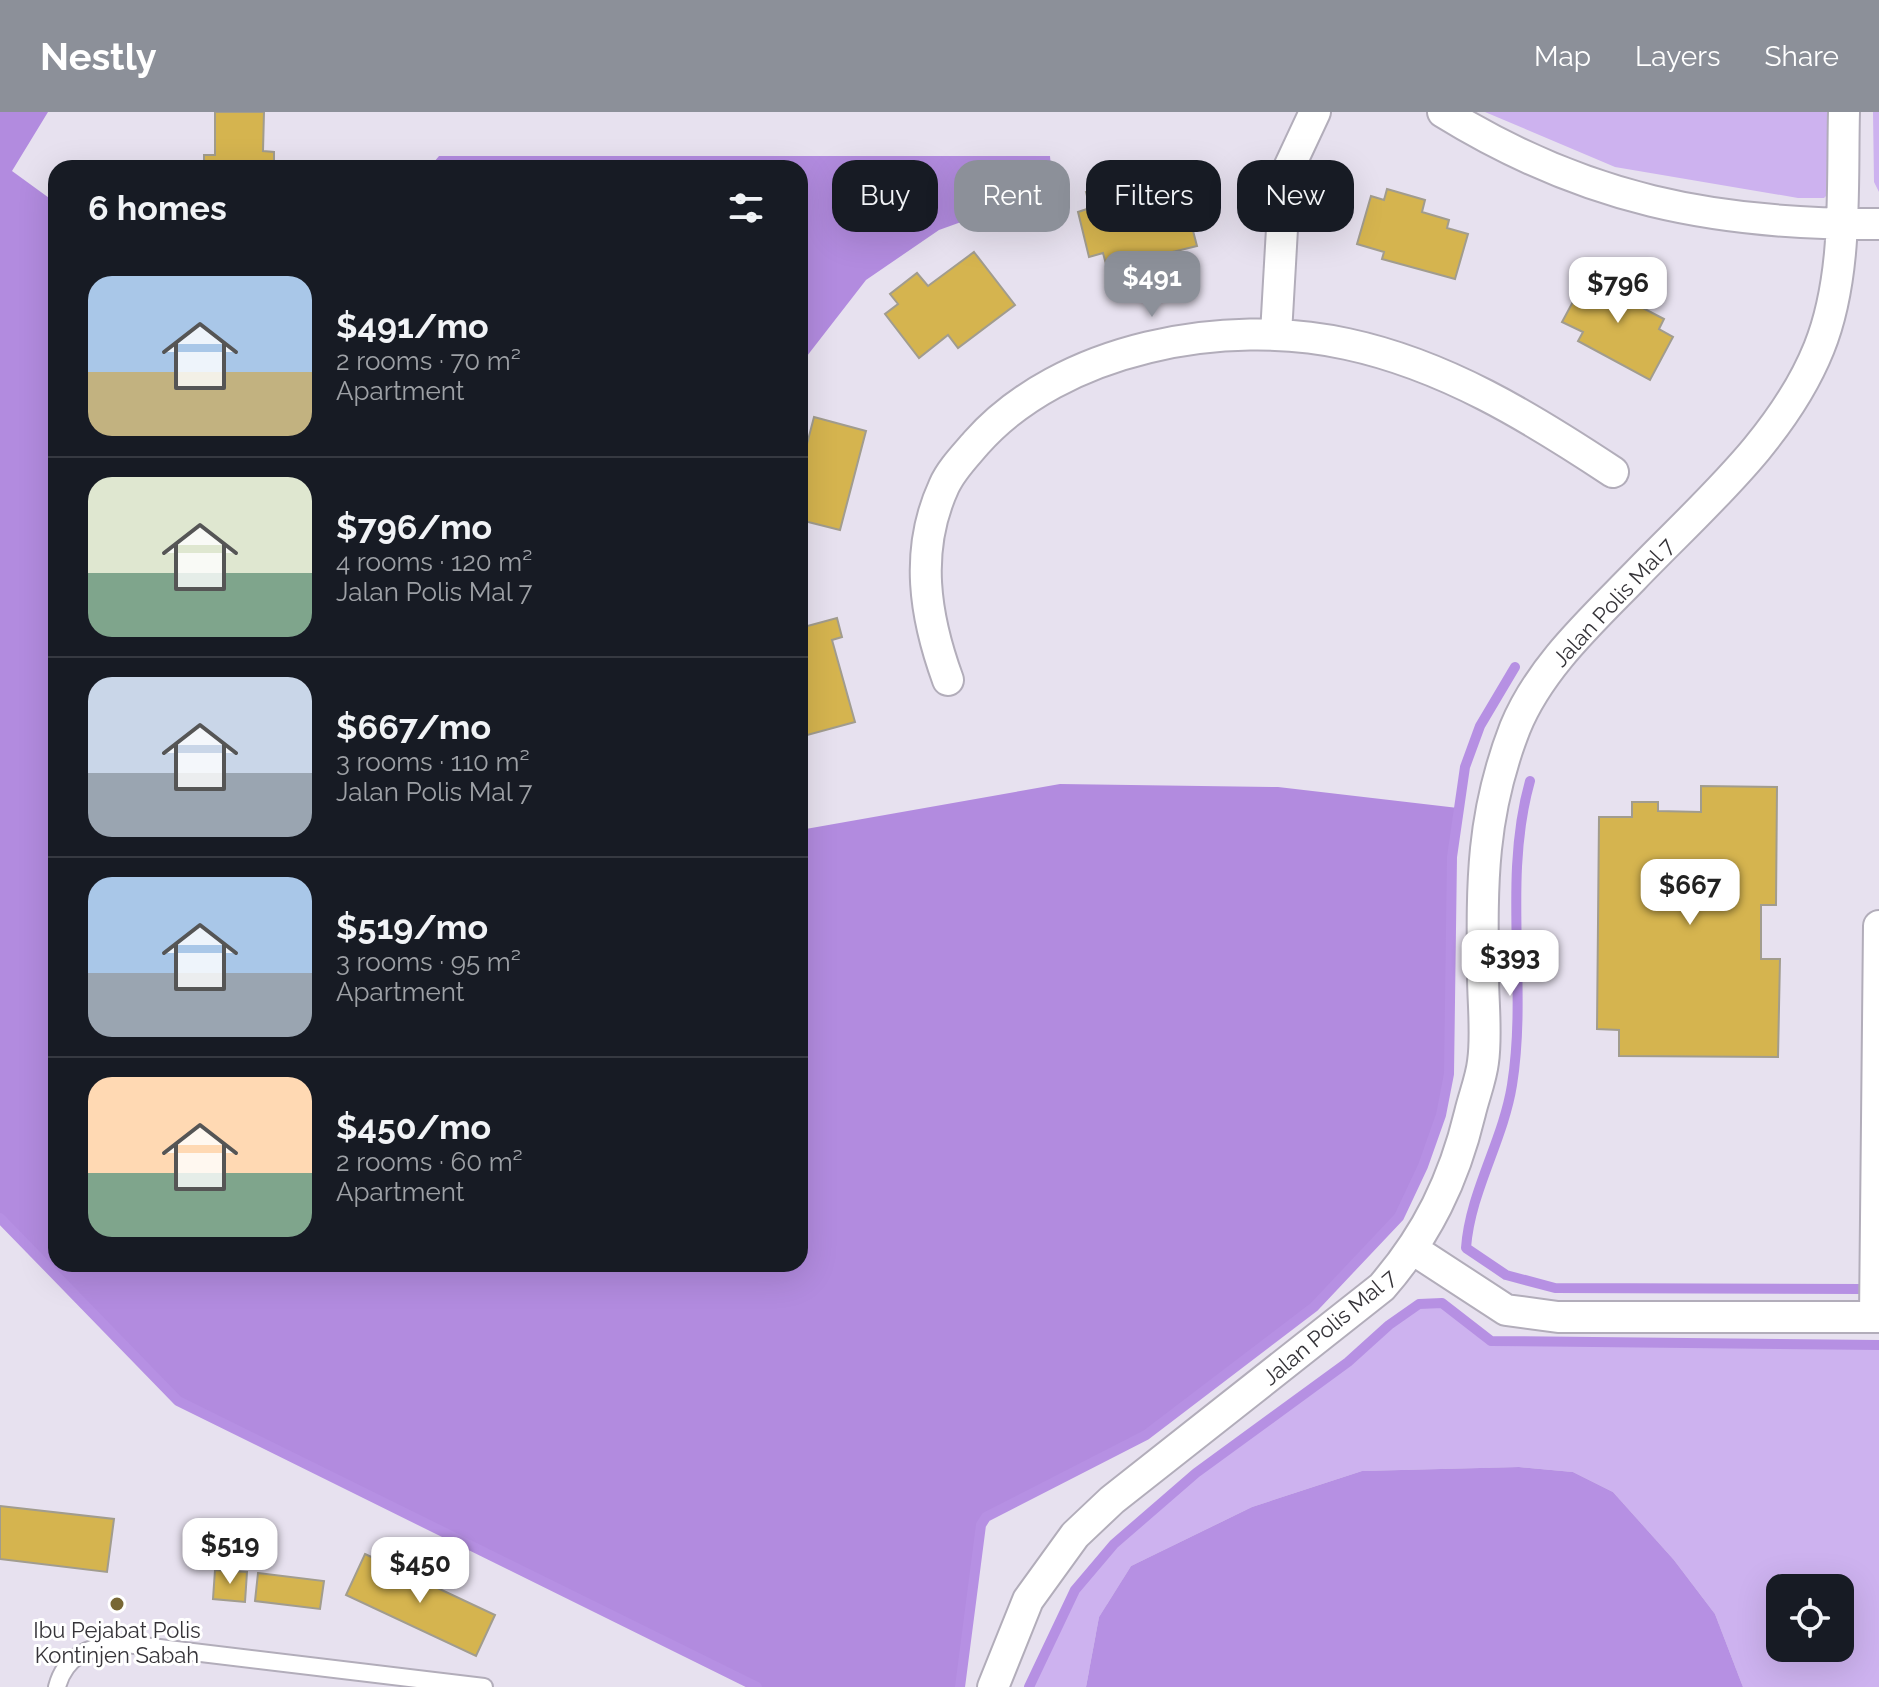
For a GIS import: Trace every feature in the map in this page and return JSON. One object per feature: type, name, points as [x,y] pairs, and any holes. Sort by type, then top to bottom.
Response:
[{"type":"street","points":[[1276,334],[1285,176],[1301,135],[1315,112]]},
{"type":"street","points":[[1443,112],[1545,168],[1639,200],[1742,218],[1879,224]]},
{"type":"street","name":"Jalan Polis Mal 7","points":[[993,1687],[1028,1600],[1075,1535],[1112,1500],[1372,1296],[1414,1250],[1447,1192],[1463,1147],[1483,1061],[1482,869],[1489,808],[1517,724],[1537,687],[1582,631],[1776,425],[1819,347],[1832,302],[1841,224],[1844,112]]},
{"type":"street","points":[[948,680],[927,610],[927,541],[945,484],[983,435],[1025,400],[1123,355],[1196,338],[1276,334],[1346,343],[1412,361],[1498,401],[1613,472]]},
{"type":"street","points":[[1414,1250],[1506,1310],[1558,1317],[1877,1317],[1879,926]]},
{"type":"lane","points":[[57,1687],[68,1663],[82,1652],[118,1643],[484,1687]]},
{"type":"shaded area","points":[[0,112],[48,112],[12,171],[48,197],[48,1267],[0,1218]]},
{"type":"shaded area","points":[[1485,112],[1833,112],[1832,190],[1824,198],[1798,198],[1615,167]]},
{"type":"shaded area","points":[[1873,112],[1879,112],[1879,192],[1874,182]]},
{"type":"shaded area","points":[[439,156],[1050,156],[1050,160],[954,160],[954,225],[938,231],[938,160],[832,160],[832,232],[936,232],[866,280],[808,355],[808,160],[436,160]]},
{"type":"shaded area","points":[[1060,784],[1278,787],[1458,808],[1452,857],[1449,1074],[1441,1115],[1423,1166],[1399,1217],[1314,1307],[1146,1435],[986,1517],[981,1525],[960,1687],[757,1687],[178,1401],[53,1272],[808,1272],[808,829]]},
{"type":"shaded area","points":[[1442,1303],[1492,1341],[1879,1345],[1879,1687],[1743,1687],[1715,1614],[1674,1560],[1613,1492],[1573,1472],[1519,1467],[1362,1471],[1252,1507],[1131,1566],[1099,1617],[1086,1687],[1029,1687],[1075,1590],[1114,1544],[1196,1473],[1348,1362],[1389,1325],[1419,1304]]},
{"type":"shaded area","points":[[1519,1467],[1573,1472],[1613,1492],[1674,1560],[1715,1614],[1743,1687],[1086,1687],[1099,1617],[1131,1566],[1252,1507],[1362,1471]]},
{"type":"building","points":[[215,112],[264,112],[263,151],[274,152],[274,160],[204,160],[204,155],[215,155]]},
{"type":"building","points":[[1387,189],[1425,200],[1422,212],[1449,220],[1447,228],[1468,234],[1455,279],[1382,259],[1384,252],[1357,244],[1371,196],[1384,200]]},
{"type":"building","points":[[1086,209],[1086,232],[1193,232],[1197,246],[1107,268],[1103,253],[1089,257],[1078,212]]},
{"type":"building","points":[[974,252],[1015,305],[958,348],[948,335],[919,358],[885,314],[898,304],[890,294],[917,273],[928,286]]},
{"type":"building","points":[[1589,272],[1611,283],[1615,276],[1644,292],[1637,305],[1664,319],[1659,329],[1673,337],[1650,380],[1578,341],[1583,332],[1562,322]]},
{"type":"building","points":[[814,417],[866,431],[840,530],[808,522],[808,440]]},
{"type":"building","points":[[837,618],[842,637],[832,640],[855,722],[808,735],[808,626]]},
{"type":"building","points":[[1701,786],[1777,787],[1776,905],[1761,905],[1761,959],[1780,959],[1778,1057],[1619,1056],[1619,1030],[1597,1029],[1599,817],[1632,817],[1632,802],[1658,802],[1658,811],[1701,812]]},
{"type":"building","points":[[0,1506],[114,1519],[107,1572],[0,1559]]},
{"type":"building","points":[[365,1554],[495,1615],[476,1656],[346,1595]]},
{"type":"building","points":[[215,1570],[247,1572],[245,1602],[213,1599]]},
{"type":"building","points":[[258,1573],[324,1581],[320,1609],[255,1601]]},
{"type":"waterway","points":[[960,1687],[981,1525],[986,1517],[1146,1435],[1314,1307],[1399,1217],[1423,1166],[1441,1115],[1449,1074],[1452,857],[1465,767],[1480,726],[1515,667]]},
{"type":"waterway","points":[[1530,781],[1518,856],[1518,1009],[1512,1085],[1502,1126],[1474,1207],[1466,1248],[1506,1275],[1555,1288],[1863,1289]]},
{"type":"waterway","points":[[0,1218],[48,1267]]},
{"type":"waterway","points":[[53,1272],[178,1401],[757,1687]]},
{"type":"waterway","points":[[1029,1687],[1075,1590],[1114,1544],[1196,1473],[1348,1362],[1389,1325],[1419,1304],[1442,1303],[1491,1341],[1879,1345]]},
{"type":"place","name":"Ibu Pejabat Polis Kontinjen Sabah","points":[[117,1604]]}]
